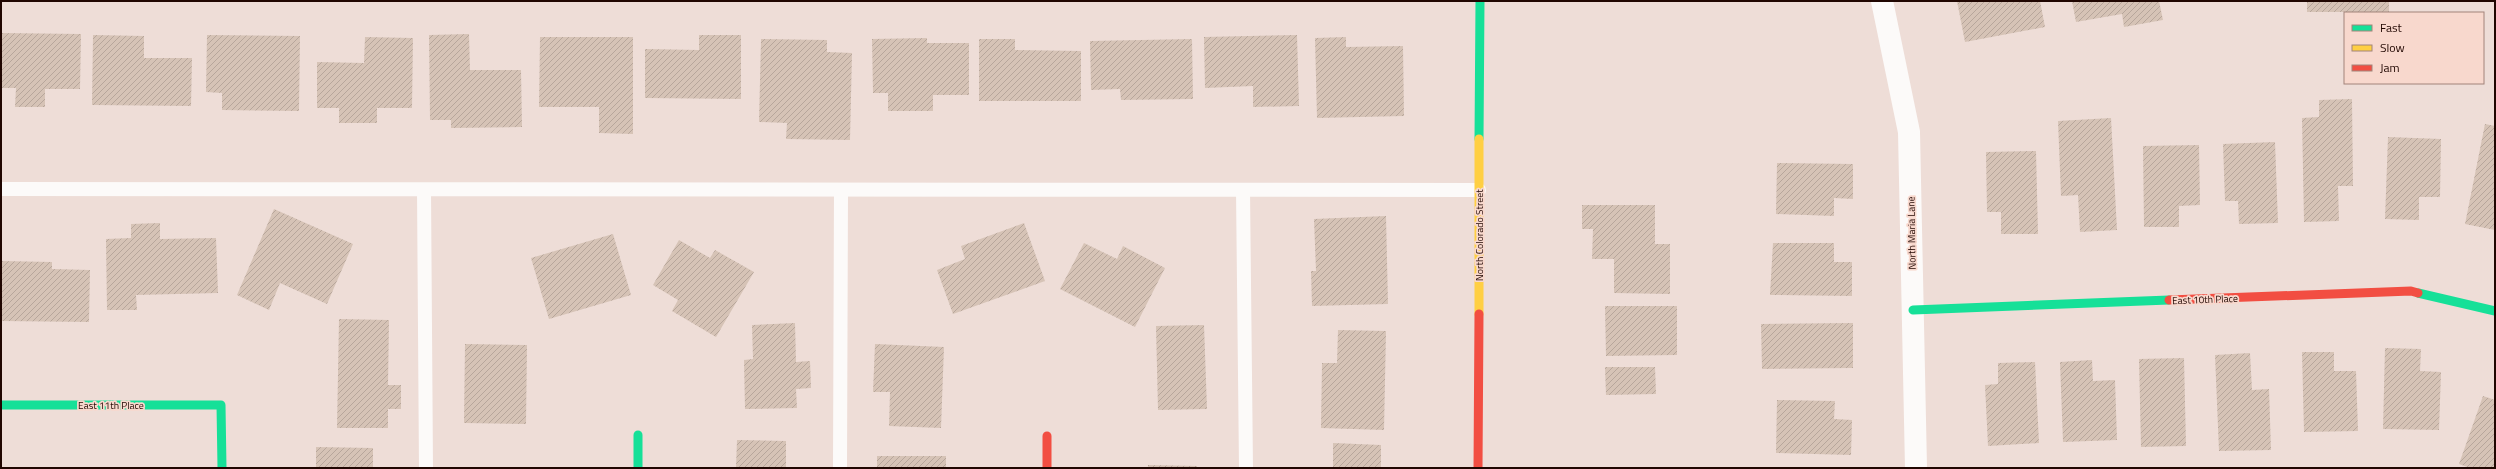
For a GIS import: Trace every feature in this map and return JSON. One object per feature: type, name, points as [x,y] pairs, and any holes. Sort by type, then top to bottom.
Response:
[{"type":"street","name":"North Colorado Street","points":[[1478,468],[1480,1]]},
{"type":"street","name":"North Maria Lane","points":[[1882,1],[1909,132],[1916,468]]},
{"type":"street","name":"East 10th Place","points":[[1913,310],[2411,291],[2495,311]]},
{"type":"street","name":"East 11th Place","points":[[1,405],[221,405],[222,468]]},
{"type":"street","points":[[638,435],[638,468]]},
{"type":"street","points":[[1047,436],[1047,468]]},
{"type":"lane","points":[[1,189],[1479,190]]},
{"type":"lane","points":[[424,190],[426,468]]},
{"type":"lane","points":[[840,468],[841,190]]},
{"type":"lane","points":[[1243,190],[1246,468]]},
{"type":"building","points":[[1957,1],[2040,1],[2045,27],[1965,42]]},
{"type":"building","points":[[2072,1],[2159,1],[2163,20],[2124,27],[2122,14],[2076,22]]},
{"type":"building","points":[[2307,1],[2389,1],[2389,12],[2307,12]]},
{"type":"building","points":[[1,33],[81,34],[80,89],[45,89],[45,107],[15,107],[16,88],[1,88]]},
{"type":"building","points":[[469,34],[470,70],[521,70],[522,127],[451,128],[451,120],[430,120],[429,35]]},
{"type":"building","points":[[93,35],[144,36],[144,58],[192,58],[191,106],[92,105]]},
{"type":"building","points":[[207,35],[300,36],[299,111],[222,110],[222,93],[206,92]]},
{"type":"building","points":[[699,35],[741,35],[741,99],[645,98],[645,49],[699,50]]},
{"type":"building","points":[[1297,35],[1299,106],[1253,107],[1253,86],[1205,88],[1204,37]]},
{"type":"building","points":[[365,37],[413,38],[412,108],[377,108],[377,123],[339,123],[339,108],[317,108],[317,62],[364,63]]},
{"type":"building","points":[[540,37],[633,37],[633,134],[599,133],[599,107],[539,107]]},
{"type":"building","points":[[1346,37],[1346,47],[1403,46],[1404,116],[1317,118],[1315,38]]},
{"type":"building","points":[[927,38],[927,43],[969,43],[969,95],[933,95],[933,111],[888,111],[888,93],[873,93],[872,39]]},
{"type":"building","points":[[761,39],[827,40],[827,52],[852,53],[850,140],[786,139],[787,123],[759,122]]},
{"type":"building","points":[[979,39],[1015,39],[1015,50],[1081,51],[1081,101],[979,101]]},
{"type":"building","points":[[1192,39],[1193,99],[1121,100],[1120,89],[1091,90],[1090,41]]},
{"type":"building","points":[[2352,99],[2353,186],[2338,186],[2339,221],[2304,222],[2302,118],[2319,117],[2319,100]]},
{"type":"building","points":[[2111,118],[2117,230],[2080,232],[2078,195],[2061,196],[2058,121]]},
{"type":"building","points":[[2485,124],[2495,126],[2495,230],[2465,224]]},
{"type":"building","points":[[2388,137],[2441,139],[2440,197],[2419,197],[2419,220],[2385,219]]},
{"type":"building","points":[[2275,142],[2278,223],[2239,224],[2238,201],[2225,201],[2223,144]]},
{"type":"building","points":[[2199,145],[2200,205],[2179,206],[2179,227],[2144,227],[2143,146]]},
{"type":"building","points":[[2036,151],[2038,234],[2001,234],[2001,212],[1987,212],[1986,152]]},
{"type":"building","points":[[1777,163],[1853,164],[1853,199],[1834,198],[1834,216],[1776,214]]},
{"type":"building","points":[[1582,205],[1655,205],[1655,244],[1670,244],[1670,294],[1614,293],[1614,259],[1592,259],[1593,229],[1582,229]]},
{"type":"building","points":[[274,209],[353,244],[327,304],[280,283],[269,310],[237,295]]},
{"type":"building","points":[[1386,216],[1388,304],[1312,306],[1311,271],[1316,271],[1314,219]]},
{"type":"building","points":[[160,223],[160,239],[216,238],[218,293],[136,295],[137,310],[107,310],[106,239],[131,238],[131,224]]},
{"type":"building","points":[[1024,223],[1045,281],[953,314],[937,270],[965,259],[961,246]]},
{"type":"building","points":[[613,234],[631,295],[549,319],[531,258]]},
{"type":"building","points":[[679,240],[710,258],[715,250],[754,272],[716,337],[672,311],[678,300],[653,285]]},
{"type":"building","points":[[1084,243],[1117,259],[1123,246],[1165,268],[1135,327],[1060,289]]},
{"type":"building","points":[[1773,243],[1834,243],[1834,262],[1852,262],[1852,296],[1770,295]]},
{"type":"building","points":[[1,261],[52,262],[52,269],[90,270],[89,322],[1,321]]},
{"type":"building","points":[[1605,306],[1677,306],[1677,355],[1606,356]]},
{"type":"building","points":[[339,319],[389,320],[388,385],[401,385],[401,409],[388,409],[388,428],[337,428]]},
{"type":"building","points":[[795,323],[796,362],[810,361],[811,388],[796,389],[797,408],[745,409],[744,360],[753,359],[752,325]]},
{"type":"building","points":[[1853,323],[1853,368],[1762,369],[1761,324]]},
{"type":"building","points":[[1204,325],[1207,409],[1158,410],[1156,326]]},
{"type":"building","points":[[1338,330],[1386,331],[1384,430],[1321,428],[1322,363],[1337,363]]},
{"type":"building","points":[[465,344],[527,345],[526,424],[464,423]]},
{"type":"building","points":[[875,344],[944,347],[941,428],[889,426],[890,392],[873,392]]},
{"type":"building","points":[[2385,348],[2421,349],[2420,371],[2441,372],[2439,430],[2383,429]]},
{"type":"building","points":[[2302,352],[2334,352],[2334,371],[2356,371],[2358,431],[2304,432]]},
{"type":"building","points":[[2250,353],[2252,390],[2269,389],[2271,450],[2219,451],[2215,355]]},
{"type":"building","points":[[2184,358],[2186,446],[2141,447],[2139,359]]},
{"type":"building","points":[[2092,360],[2093,381],[2115,380],[2117,440],[2063,442],[2060,362]]},
{"type":"building","points":[[2035,362],[2039,443],[1988,446],[1985,385],[1998,384],[1998,363]]},
{"type":"building","points":[[1605,367],[1655,367],[1656,394],[1606,395]]},
{"type":"building","points":[[2483,396],[2495,400],[2495,468],[2470,468],[2459,464]]},
{"type":"building","points":[[1777,400],[1835,401],[1834,419],[1852,420],[1851,455],[1776,453]]},
{"type":"building","points":[[737,440],[786,441],[786,468],[736,468]]},
{"type":"building","points":[[1333,443],[1381,445],[1381,468],[1333,468]]},
{"type":"building","points":[[316,447],[373,448],[373,468],[316,468]]},
{"type":"building","points":[[877,456],[946,456],[946,468],[877,468]]},
{"type":"building","points":[[1148,465],[1197,466],[1197,468],[1148,468]]},
{"type":"traffic: fast","points":[[1479,139],[1480,1]]},
{"type":"traffic: fast","points":[[2418,293],[2495,311]]},
{"type":"traffic: fast","points":[[1913,310],[2169,300]]},
{"type":"traffic: fast","points":[[1,405],[221,405],[222,468]]},
{"type":"traffic: fast","points":[[638,435],[638,468]]},
{"type":"traffic: slow","points":[[1479,139],[1479,314]]},
{"type":"traffic: jam","points":[[2169,300],[2411,291],[2418,293]]},
{"type":"traffic: jam","points":[[1478,468],[1479,314]]},
{"type":"traffic: jam","points":[[1047,436],[1047,468]]}]
